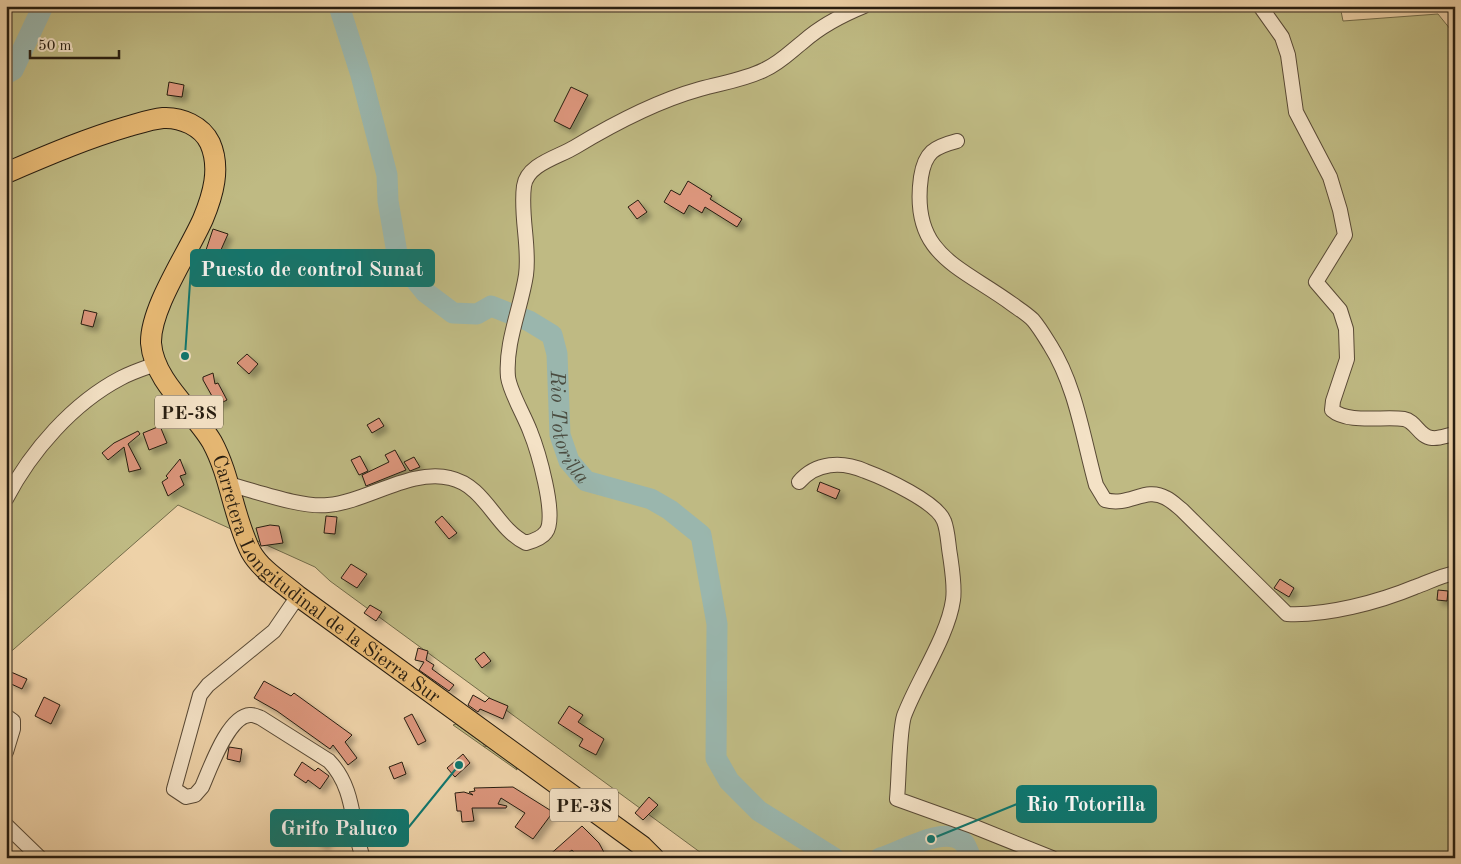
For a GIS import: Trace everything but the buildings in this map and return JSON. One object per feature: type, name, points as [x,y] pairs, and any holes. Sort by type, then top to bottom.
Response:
[{"type":"highway","name":"Carretera Longitudinal de la Sierra Sur","points":[[6,173],[67,146],[162,118],[179,119],[194,126],[206,136],[215,161],[214,191],[168,289],[152,328],[151,345],[156,364],[211,441],[252,553],[264,567],[298,596],[642,846],[652,857]]},
{"type":"street","points":[[228,484],[307,504],[327,505],[339,503],[392,485],[432,476],[448,477],[461,481],[478,493],[505,528],[526,543],[535,540],[547,532],[550,523],[549,504],[531,432],[509,380],[508,361],[526,273],[524,186],[535,169],[593,136],[668,100],[761,72],[780,62],[803,41],[829,23],[864,6]]},
{"type":"street","points":[[1260,6],[1282,37],[1288,55],[1296,112],[1330,177],[1340,210],[1344,235],[1316,282],[1340,310],[1346,329],[1347,359],[1333,401],[1332,410],[1346,417],[1402,419],[1414,424],[1425,436],[1430,438],[1455,434]]},
{"type":"street","points":[[957,142],[939,146],[929,153],[922,170],[919,189],[920,215],[932,246],[964,275],[1003,298],[1032,319],[1050,345],[1066,372],[1096,485],[1105,500],[1116,503],[1149,493],[1166,498],[1182,510],[1287,614],[1304,615],[1371,603],[1434,578],[1455,573]]},
{"type":"street","points":[[6,499],[16,480],[66,419],[121,377],[156,364]]},
{"type":"street","points":[[799,482],[806,474],[816,468],[829,465],[854,466],[914,496],[934,509],[944,520],[951,564],[953,600],[943,632],[904,718],[898,799],[1052,858]]},
{"type":"street","points":[[298,596],[274,631],[208,685],[200,695],[174,789],[186,797],[195,794],[202,787],[230,727],[242,717],[251,714],[261,718],[330,761],[338,770],[355,818],[363,858]]},
{"type":"street","points":[[6,716],[12,721],[13,729],[6,752]]},
{"type":"street","points":[[6,825],[40,858]]},
{"type":"shaded area","points":[[6,6],[1340,6],[1343,21],[1438,14],[1455,35],[1455,858],[708,858],[330,581],[315,567],[178,505],[6,656]]},
{"type":"shaded area","points":[[456,724],[484,744],[484,747],[453,725]]},
{"type":"shaded area","points":[[487,746],[516,766],[517,770],[484,747]]},
{"type":"waterway","name":"Rio Totorilla","points":[[6,74],[13,70],[43,6]]},
{"type":"waterway","name":"Rio Totorilla","points":[[339,6],[361,75],[387,175],[388,201],[397,253],[404,266],[425,292],[453,313],[477,314],[491,306],[529,321],[552,335],[557,354],[560,435],[569,461],[586,481],[651,499],[670,510],[701,535],[717,624],[716,758],[729,781],[759,811],[834,858]]},
{"type":"waterway","name":"Rio Totorilla","points":[[880,858],[923,841],[946,836],[956,838],[964,843],[971,858]]},
{"type":"place","name":"Puesto de control Sunat","points":[[185,356]]},
{"type":"place","name":"Grifo Paluco","points":[[459,765]]},
{"type":"place","name":"Rio Totorilla","points":[[931,839]]}]
